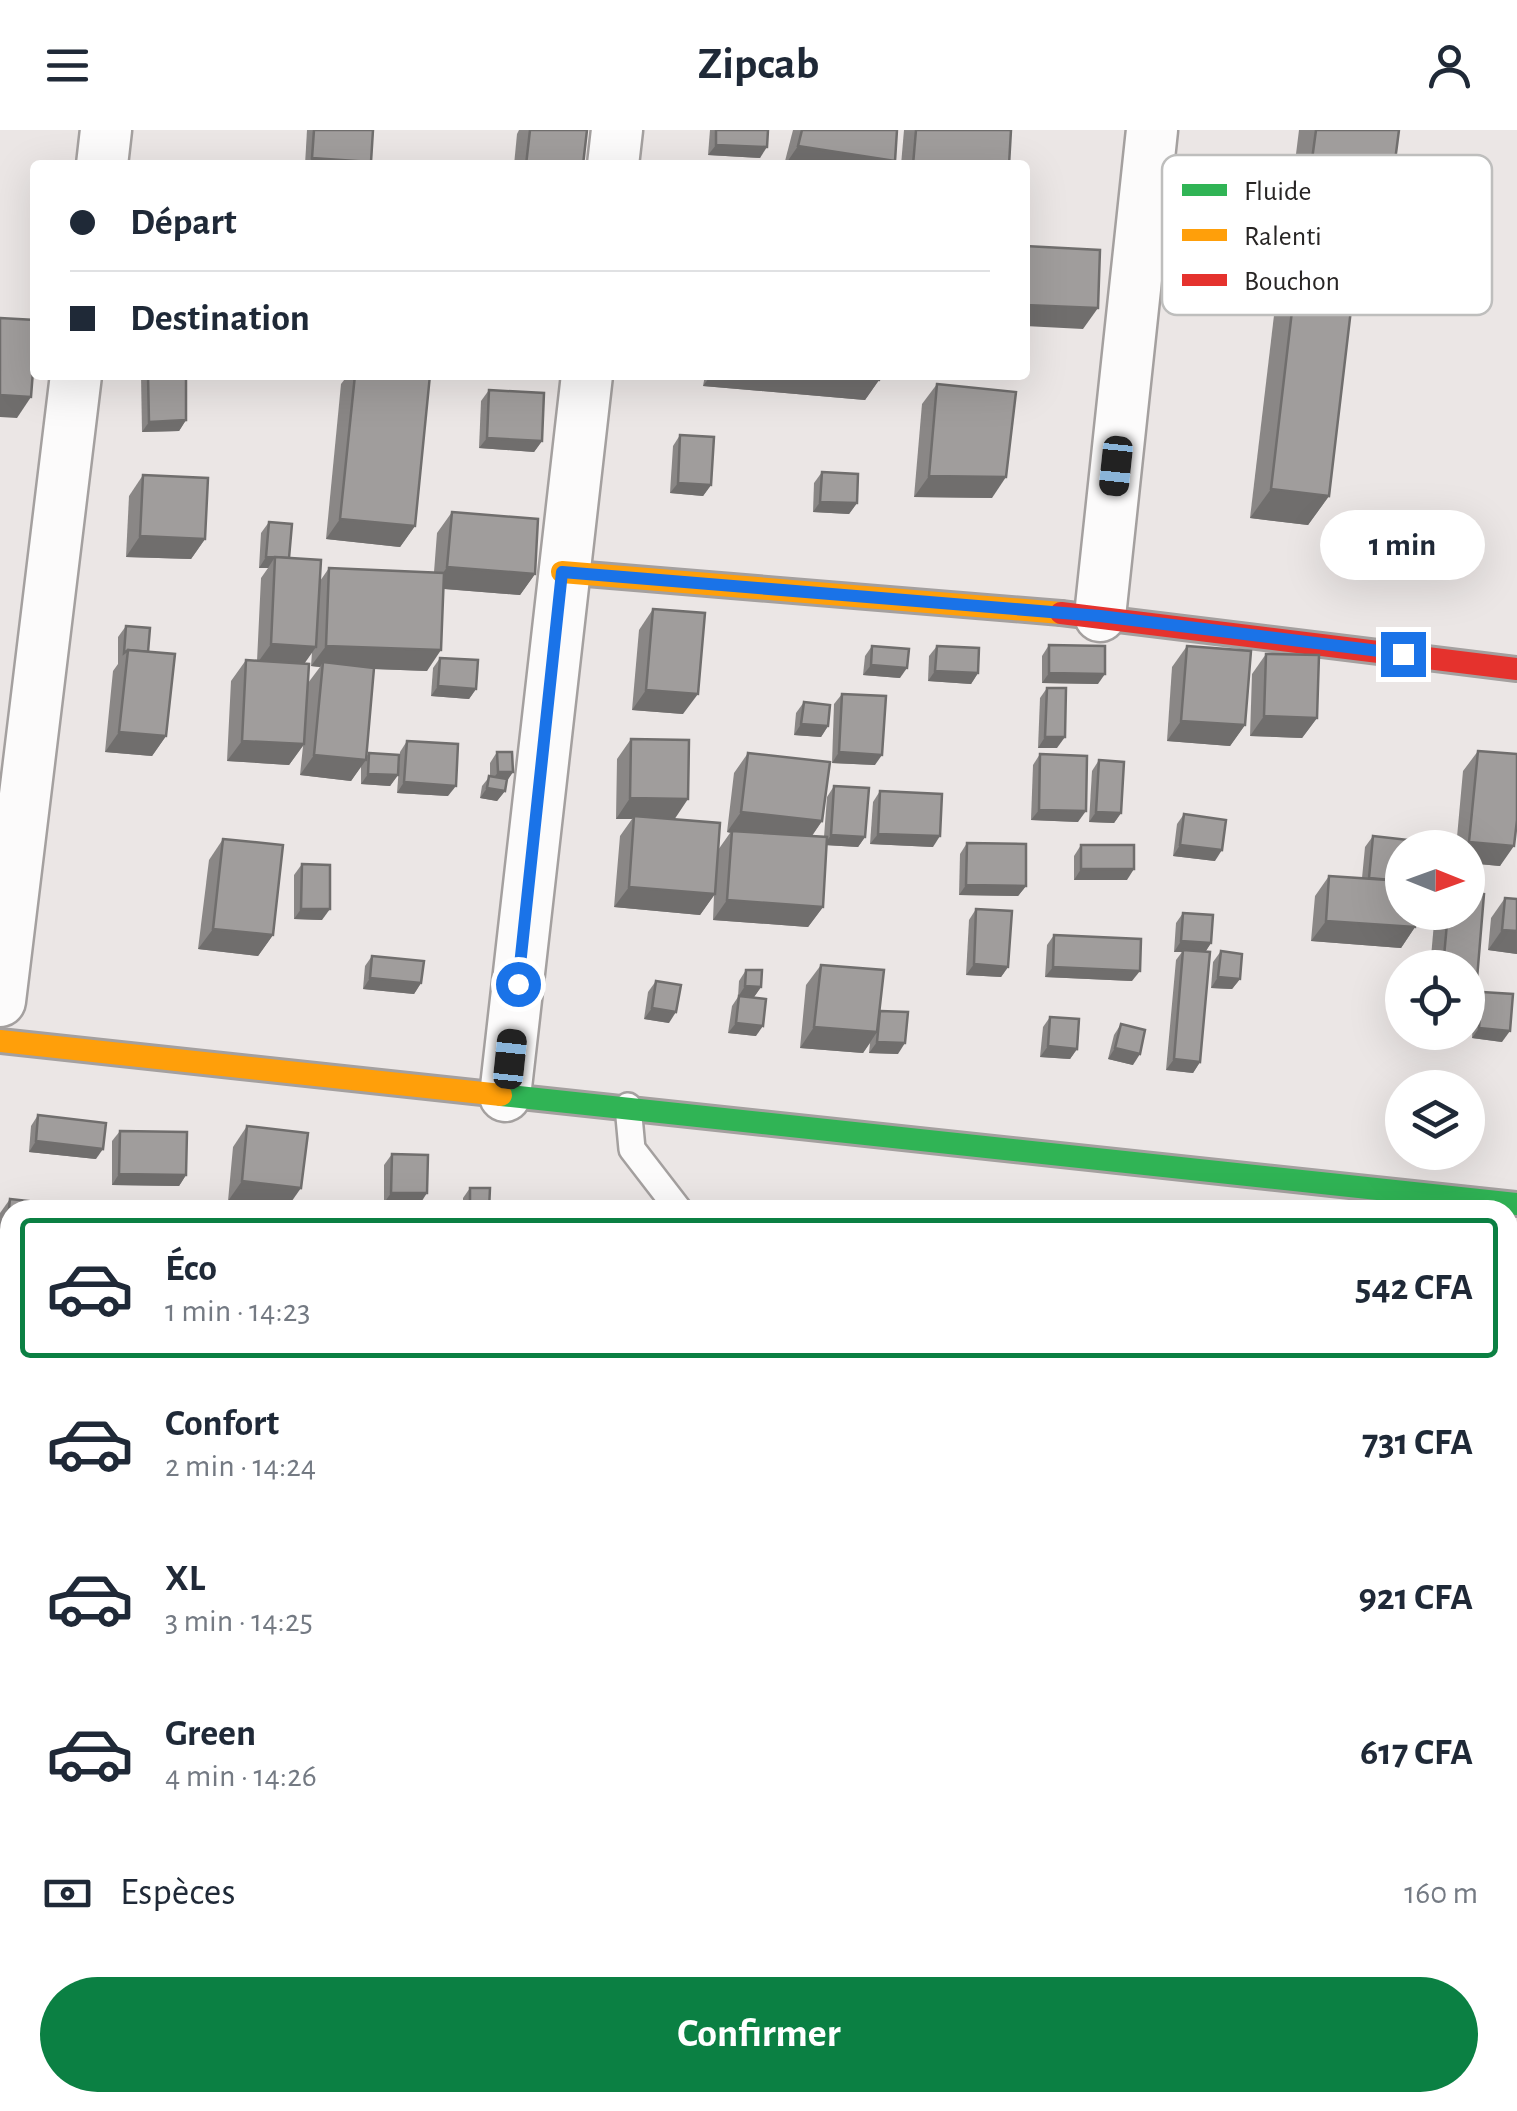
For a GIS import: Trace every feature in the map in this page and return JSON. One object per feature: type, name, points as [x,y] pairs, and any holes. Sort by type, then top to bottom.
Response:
[{"type":"main road","points":[[562,572],[1100,616],[1517,669]]},
{"type":"main road","points":[[0,1041],[1481,1200]]},
{"type":"street","points":[[103,160],[106,130]]},
{"type":"street","points":[[614,160],[617,130]]},
{"type":"street","points":[[1100,616],[1152,130]]},
{"type":"street","points":[[0,1000],[75,380]]},
{"type":"street","points":[[506,1096],[586,380]]},
{"type":"lane","points":[[628,1106],[632,1148],[671,1200]]},
{"type":"building","points":[[314,130],[373,130],[371,160],[312,158]]},
{"type":"building","points":[[530,130],[587,130],[584,160],[527,160]]},
{"type":"building","points":[[716,130],[768,130],[767,147],[716,145]]},
{"type":"building","points":[[802,130],[897,130],[895,160],[798,146]]},
{"type":"building","points":[[916,130],[1011,130],[1009,160],[913,160]]},
{"type":"building","points":[[1316,130],[1399,130],[1396,155],[1313,155]]},
{"type":"building","points":[[1030,246],[1100,250],[1098,308],[1030,305]]},
{"type":"building","points":[[1292,315],[1350,315],[1329,496],[1271,489]]},
{"type":"building","points":[[0,318],[30,320],[31,397],[0,395]]},
{"type":"building","points":[[148,380],[186,380],[186,420],[149,422]]},
{"type":"building","points":[[354,380],[430,380],[415,526],[340,519]]},
{"type":"building","points":[[937,384],[1016,392],[1006,477],[929,476]]},
{"type":"building","points":[[489,390],[544,393],[542,441],[487,438]]},
{"type":"building","points":[[680,435],[714,437],[711,485],[678,483]]},
{"type":"building","points":[[822,472],[858,474],[857,503],[820,502]]},
{"type":"building","points":[[143,475],[208,478],[205,539],[140,536]]},
{"type":"building","points":[[452,512],[538,519],[535,574],[447,567]]},
{"type":"building","points":[[269,522],[292,524],[289,558],[266,557]]},
{"type":"building","points":[[275,557],[321,560],[316,647],[271,644]]},
{"type":"building","points":[[329,568],[444,573],[441,650],[326,646]]},
{"type":"building","points":[[653,609],[705,613],[698,694],[646,690]]},
{"type":"building","points":[[126,626],[150,628],[148,652],[124,653]]},
{"type":"building","points":[[1049,645],[1105,646],[1105,674],[1049,673]]},
{"type":"building","points":[[872,646],[909,649],[907,668],[871,665]]},
{"type":"building","points":[[937,646],[979,648],[978,673],[935,671]]},
{"type":"building","points":[[1187,646],[1251,651],[1245,725],[1181,721]]},
{"type":"building","points":[[128,650],[175,654],[166,736],[119,732]]},
{"type":"building","points":[[1266,654],[1319,655],[1317,718],[1264,716]]},
{"type":"building","points":[[440,658],[478,660],[476,689],[438,686]]},
{"type":"building","points":[[246,660],[309,664],[304,744],[242,741]]},
{"type":"building","points":[[323,662],[374,668],[366,760],[314,755]]},
{"type":"building","points":[[1047,688],[1066,688],[1065,737],[1045,737]]},
{"type":"building","points":[[842,694],[886,696],[882,755],[839,752]]},
{"type":"building","points":[[804,702],[830,705],[828,726],[801,724]]},
{"type":"building","points":[[631,739],[689,740],[688,799],[630,798]]},
{"type":"building","points":[[407,741],[458,744],[456,786],[404,782]]},
{"type":"building","points":[[1478,751],[1517,754],[1514,846],[1485,843],[1485,830],[1470,830]]},
{"type":"building","points":[[497,752],[512,752],[513,772],[498,772]]},
{"type":"building","points":[[369,753],[399,755],[398,775],[368,774]]},
{"type":"building","points":[[748,753],[830,762],[822,821],[741,812]]},
{"type":"building","points":[[1040,754],[1087,756],[1086,811],[1039,810]]},
{"type":"building","points":[[1099,760],[1124,762],[1121,813],[1096,812]]},
{"type":"building","points":[[489,776],[507,779],[505,791],[487,788]]},
{"type":"building","points":[[834,786],[869,788],[865,837],[831,835]]},
{"type":"building","points":[[880,791],[942,794],[940,836],[878,834]]},
{"type":"building","points":[[1184,814],[1226,820],[1222,850],[1180,845]]},
{"type":"building","points":[[634,816],[720,823],[715,894],[629,887]]},
{"type":"building","points":[[732,831],[827,837],[823,907],[727,900]]},
{"type":"building","points":[[1373,836],[1385,837],[1385,879],[1369,878]]},
{"type":"building","points":[[223,839],[283,845],[273,935],[213,929]]},
{"type":"building","points":[[967,843],[1026,844],[1026,886],[966,885]]},
{"type":"building","points":[[1081,845],[1134,845],[1134,869],[1081,869]]},
{"type":"building","points":[[302,864],[330,865],[330,909],[301,909]]},
{"type":"building","points":[[1329,876],[1385,880],[1385,925],[1326,921]]},
{"type":"building","points":[[1505,898],[1517,899],[1517,931],[1502,930]]},
{"type":"building","points":[[976,909],[1012,911],[1008,967],[974,964]]},
{"type":"building","points":[[1183,913],[1213,915],[1211,943],[1181,941]]},
{"type":"building","points":[[1446,930],[1481,930],[1479,950],[1445,950]]},
{"type":"building","points":[[1054,935],[1141,939],[1140,971],[1053,967]]},
{"type":"building","points":[[1183,950],[1210,952],[1200,1062],[1174,1059]]},
{"type":"building","points":[[1221,951],[1242,954],[1240,979],[1218,977]]},
{"type":"building","points":[[372,956],[424,961],[421,983],[370,978]]},
{"type":"building","points":[[821,965],[884,970],[877,1032],[814,1027]]},
{"type":"building","points":[[746,970],[762,970],[761,987],[745,986]]},
{"type":"building","points":[[656,981],[681,985],[676,1012],[652,1008]]},
{"type":"building","points":[[1485,992],[1513,994],[1510,1031],[1485,1029]]},
{"type":"building","points":[[739,996],[766,999],[763,1026],[736,1023]]},
{"type":"building","points":[[880,1011],[908,1012],[905,1043],[877,1042]]},
{"type":"building","points":[[1050,1017],[1079,1019],[1077,1049],[1048,1046]]},
{"type":"building","points":[[1121,1024],[1145,1030],[1140,1054],[1115,1048]]},
{"type":"building","points":[[38,1115],[106,1123],[103,1149],[36,1141]]},
{"type":"building","points":[[247,1126],[308,1133],[301,1188],[242,1181]]},
{"type":"building","points":[[120,1131],[187,1132],[186,1175],[119,1174]]},
{"type":"building","points":[[392,1154],[428,1155],[427,1193],[391,1193]]},
{"type":"building","points":[[470,1188],[490,1188],[489,1200],[470,1200]]},
{"type":"traffic: fast","points":[[501,1095],[1480,1200]]},
{"type":"traffic: slow","points":[[562,572],[1061,613]]},
{"type":"traffic: slow","points":[[0,1041],[501,1095]]},
{"type":"traffic: jam","points":[[1061,613],[1517,669]]},
{"type":"route","points":[[518,984],[562,572],[1100,616],[1403,654]]}]
